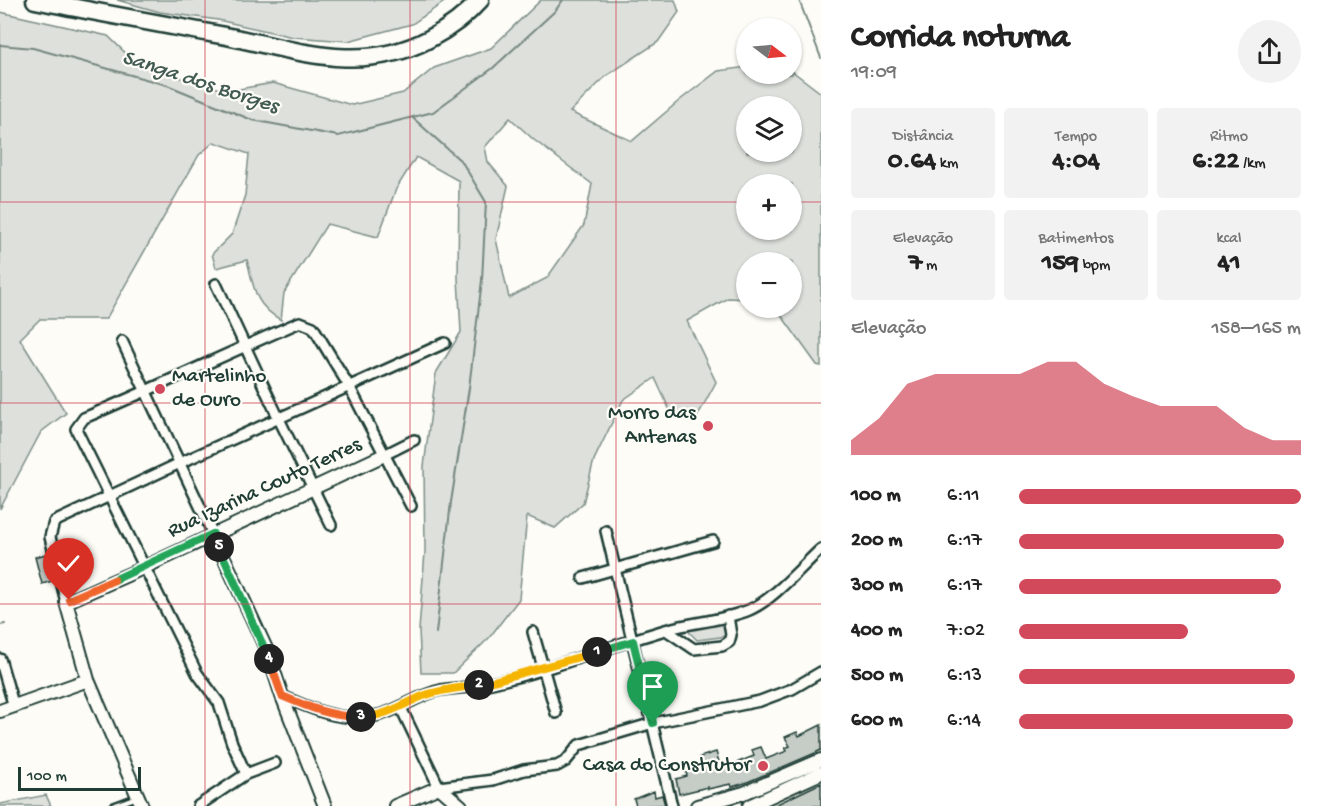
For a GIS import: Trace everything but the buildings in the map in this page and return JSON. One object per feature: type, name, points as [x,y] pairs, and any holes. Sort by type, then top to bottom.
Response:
[{"type":"highway","points":[[35,0],[240,38],[290,50],[348,59],[380,56],[420,44],[460,20],[480,0]]},
{"type":"street","points":[[216,284],[331,525]]},
{"type":"street","points":[[246,774],[231,743],[219,703],[197,673],[143,568],[76,429],[79,423],[84,418],[300,322],[313,327],[349,386],[411,506]]},
{"type":"street","points":[[122,341],[268,653],[282,696],[325,806]]},
{"type":"street","points":[[140,801],[88,680],[50,537],[54,522],[445,343]]},
{"type":"street","name":"Rua Izarina Couto Terres","points":[[66,602],[414,440]]},
{"type":"street","points":[[606,531],[672,806]]},
{"type":"street","points":[[583,578],[713,541]]},
{"type":"street","points":[[282,696],[340,717],[369,717],[401,708],[422,696],[440,690],[477,686],[666,630],[749,610],[764,601],[821,549]]},
{"type":"street","points":[[666,630],[694,649],[722,646],[729,642],[731,635],[728,616]]},
{"type":"street","points":[[533,632],[556,713]]},
{"type":"street","points":[[0,659],[14,707]]},
{"type":"street","points":[[395,806],[439,788],[494,780],[524,770],[557,766],[566,761],[579,745],[653,723],[760,701],[792,689],[821,672]]},
{"type":"street","points":[[0,711],[88,680]]},
{"type":"street","points":[[401,708],[439,788],[461,806]]},
{"type":"street","points":[[697,806],[744,793],[821,760]]},
{"type":"street","points":[[198,806],[246,774],[275,763]]},
{"type":"street","points":[[744,793],[749,806],[821,773]]},
{"type":"lane","points":[[113,806],[140,801]]},
{"type":"shaded area","points":[[117,0],[447,0],[412,24],[348,41],[293,37],[218,20],[160,12]]},
{"type":"shaded area","points":[[541,0],[675,0],[679,12],[658,42],[606,76],[570,112],[632,141],[718,71],[736,69],[736,84],[802,84],[802,79],[821,93],[821,366],[817,365],[783,318],[802,318],[802,252],[736,252],[736,298],[728,298],[687,321],[716,382],[696,419],[673,417],[655,378],[623,400],[594,460],[583,503],[555,528],[527,516],[519,599],[489,638],[453,673],[421,673],[419,630],[425,552],[424,466],[436,373],[461,332],[458,278],[459,181],[416,157],[396,189],[378,237],[327,224],[284,293],[281,320],[260,302],[247,260],[216,268],[212,254],[232,234],[245,195],[249,154],[214,142],[199,155],[106,319],[40,319],[20,339],[66,413],[41,432],[0,509],[0,12],[108,36],[139,66],[228,91],[273,83],[352,105],[403,93],[434,68],[491,48]],"holes":[[[510,118],[534,140],[592,184],[584,225],[547,278],[509,298],[496,239],[508,186],[488,162],[485,147]]]},
{"type":"shaded area","points":[[726,621],[728,636],[697,640],[688,631]]},
{"type":"shaded area","points":[[46,795],[51,806],[0,806],[0,804]]},
{"type":"waterway","name":"Sanga dos Borges","points":[[0,45],[33,48],[167,85],[252,120],[338,136],[433,112],[493,68],[555,11],[563,0]]},
{"type":"waterway","points":[[799,0],[821,58]]},
{"type":"waterway","points":[[413,118],[462,162],[486,202],[482,280],[469,388],[451,502],[436,633]]},
{"type":"waterway","points":[[0,625],[5,624]]},
{"type":"place","name":"Martelinho de Ouro","points":[[160,389]]},
{"type":"place","name":"Morro das Antenas","points":[[708,426]]},
{"type":"place","name":"Casa do Construtor","points":[[763,766]]},
{"type":"route","points":[[69,600],[213,534],[268,653],[282,696],[340,717],[369,717],[400,708],[422,696],[440,690],[477,686],[633,641],[653,723]]}]
